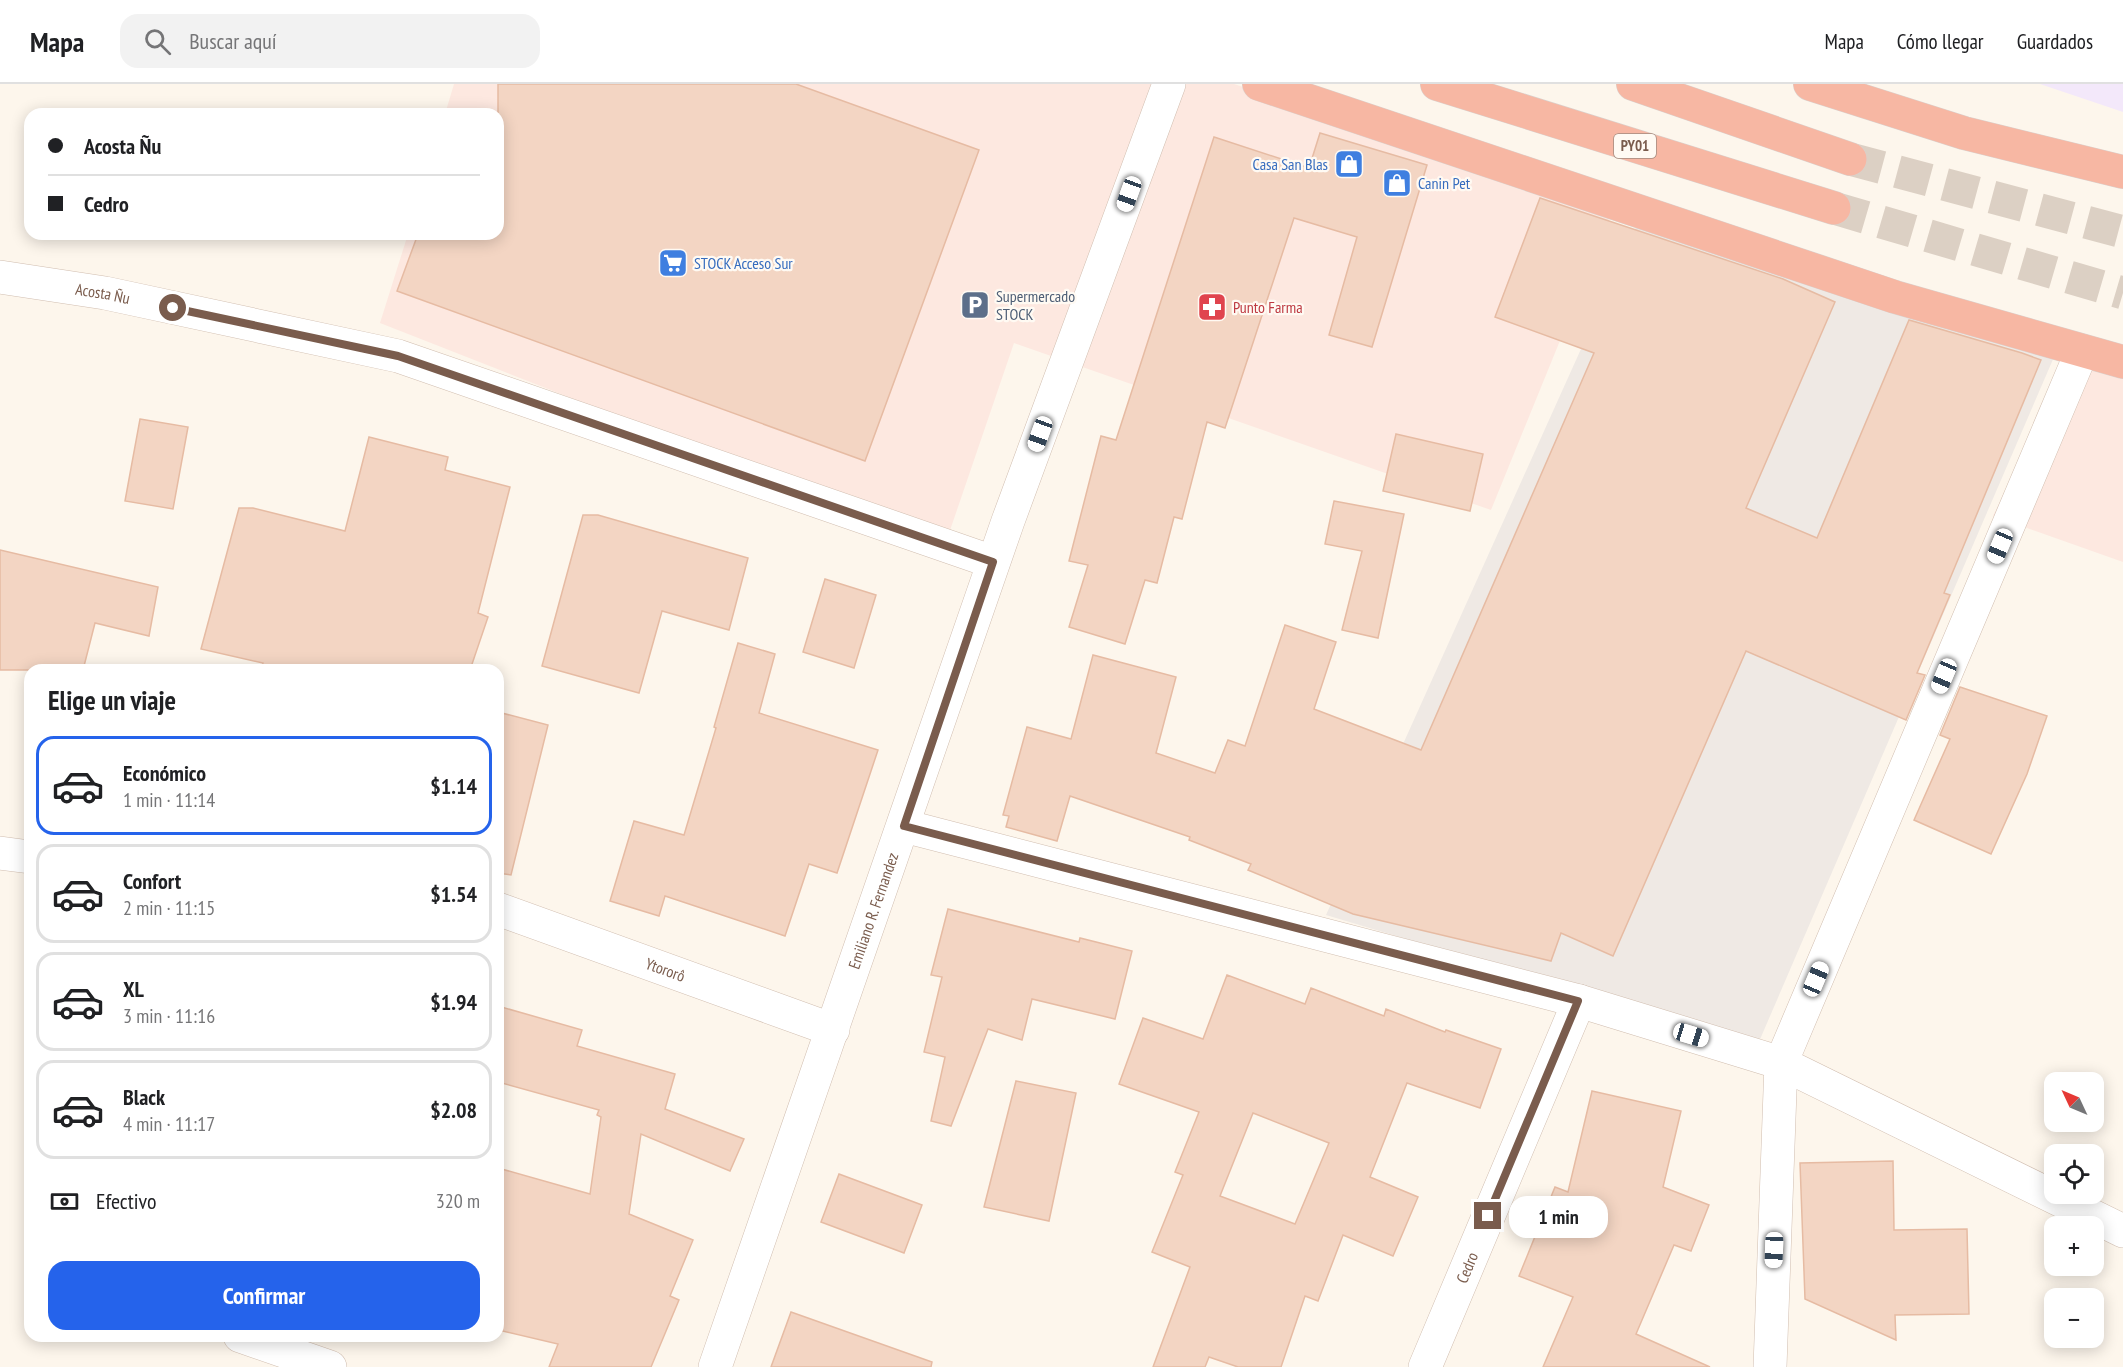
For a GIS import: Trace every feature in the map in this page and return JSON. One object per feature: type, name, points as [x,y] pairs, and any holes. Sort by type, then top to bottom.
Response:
[{"type":"highway","points":[[1259,84],[1895,297],[2123,362]]},
{"type":"highway","name":"PY01","points":[[1437,84],[1834,208]]},
{"type":"highway","points":[[1633,84],[1850,159]]},
{"type":"highway","points":[[1810,84],[1951,129],[2123,172]]},
{"type":"street","name":"Emiliano R. Fernandez","points":[[715,1367],[904,826],[993,562],[1169,84]]},
{"type":"street","name":"Acosta Ñu","points":[[0,277],[105,293],[398,356],[993,562]]},
{"type":"street","points":[[1770,1367],[1781,1063],[2082,351]]},
{"type":"street","points":[[904,826],[1578,1001],[1781,1063],[2123,1232]]},
{"type":"street","points":[[0,853],[24,856]]},
{"type":"street","name":"Ytororô","points":[[504,911],[833,1030]]},
{"type":"street","name":"Cedro","points":[[1425,1367],[1578,1001]]},
{"type":"street","points":[[257,1342],[330,1367]]},
{"type":"shaded area","points":[[454,84],[1234,84],[1614,208],[1491,510],[1014,343],[945,545],[380,323],[406,240],[504,240],[504,108],[447,108]]},
{"type":"shaded area","points":[[2040,84],[2123,84],[2123,112]]},
{"type":"shaded area","points":[[1640,218],[2054,357],[1758,1044],[1326,915]]},
{"type":"shaded area","points":[[2072,354],[2123,368],[2123,562],[1993,516]]},
{"type":"building","name":"STOCK Acceso Sur","points":[[498,84],[796,84],[979,150],[865,461],[397,291],[416,240],[504,240],[504,108],[498,108]]},
{"type":"building","points":[[1320,133],[1427,165],[1372,347],[1329,335],[1357,237],[1294,218],[1225,428],[1207,422],[1182,519],[1174,517],[1157,583],[1145,580],[1125,644],[1069,627],[1088,565],[1069,561],[1101,436],[1116,440],[1214,137],[1309,168]]},
{"type":"building","points":[[1540,198],[1783,279],[1835,302],[1746,508],[1817,538],[1909,320],[2041,360],[1944,593],[1950,595],[1917,673],[1925,675],[1906,720],[1746,651],[1613,956],[1561,933],[1551,961],[1353,914],[1248,870],[1251,864],[1189,840],[1190,837],[1070,796],[1057,841],[1006,827],[1009,816],[1003,815],[1027,727],[1071,739],[1093,655],[1176,677],[1156,753],[1215,773],[1228,740],[1245,746],[1285,625],[1336,642],[1314,709],[1421,750],[1594,353],[1495,317]]},
{"type":"building","points":[[140,419],[188,427],[173,509],[125,501]]},
{"type":"building","points":[[1396,434],[1483,454],[1470,511],[1383,491]]},
{"type":"building","points":[[369,437],[448,457],[445,470],[510,487],[478,613],[488,617],[472,664],[263,664],[201,649],[239,508],[253,508],[345,531]]},
{"type":"building","points":[[1334,501],[1404,514],[1378,638],[1342,630],[1362,551],[1325,544]]},
{"type":"building","points":[[583,515],[598,515],[748,558],[729,630],[662,611],[639,693],[542,666]]},
{"type":"building","points":[[0,550],[158,587],[149,636],[95,623],[85,664],[24,664],[24,670],[0,670]]},
{"type":"building","points":[[825,579],[876,595],[854,668],[803,652]]},
{"type":"building","points":[[738,643],[775,654],[759,713],[878,750],[837,873],[809,864],[785,936],[665,896],[659,916],[610,901],[634,821],[684,835],[716,728],[714,727]]},
{"type":"building","points":[[1960,687],[2047,716],[2027,774],[1991,854],[1914,820],[1950,739],[1940,735]]},
{"type":"building","points":[[504,714],[548,725],[511,875],[504,874]]},
{"type":"building","points":[[948,909],[1079,942],[1080,938],[1132,951],[1115,1019],[1032,999],[1022,1040],[988,1029],[951,1126],[931,1121],[945,1057],[924,1052],[942,977],[931,975]]},
{"type":"building","points":[[1227,975],[1305,1004],[1311,988],[1384,1016],[1386,1009],[1445,1032],[1446,1030],[1501,1049],[1480,1108],[1407,1083],[1370,1177],[1418,1197],[1393,1256],[1343,1235],[1318,1301],[1305,1296],[1281,1367],[1238,1367],[1209,1357],[1205,1367],[1153,1367],[1190,1267],[1152,1252],[1183,1175],[1175,1172],[1199,1112],[1119,1084],[1143,1018],[1203,1039]],"holes":[[[1253,1113],[1329,1143],[1295,1224],[1220,1196]]]},
{"type":"building","points":[[504,1008],[582,1030],[577,1046],[675,1074],[665,1109],[744,1139],[730,1171],[641,1134],[629,1214],[693,1240],[670,1296],[679,1300],[651,1367],[549,1367],[558,1344],[504,1331],[504,1170],[590,1194],[601,1117],[597,1115],[599,1110],[504,1084]]},
{"type":"building","points":[[1016,1081],[1076,1093],[1049,1221],[984,1207]]},
{"type":"building","points":[[1592,1091],[1681,1111],[1663,1187],[1709,1205],[1691,1251],[1674,1245],[1636,1334],[1710,1367],[1543,1367],[1573,1297],[1519,1276],[1555,1187],[1568,1192]]},
{"type":"building","points":[[1893,1161],[1894,1230],[1967,1229],[1969,1314],[1895,1315],[1896,1340],[1805,1299],[1800,1163]]},
{"type":"building","points":[[839,1174],[922,1205],[904,1253],[821,1222]]},
{"type":"building","points":[[791,1312],[932,1362],[931,1367],[771,1367]]},
{"type":"tunnel","points":[[1850,159],[2123,232]]},
{"type":"tunnel","points":[[1834,208],[2123,293]]},
{"type":"place","name":"Casa San Blas","points":[[1349,164]]},
{"type":"place","name":"Canin Pet","points":[[1397,183]]},
{"type":"place","name":"STOCK Acceso Sur","points":[[673,263]]},
{"type":"place","name":"Supermercado STOCK","points":[[975,305]]},
{"type":"place","name":"Punto Farma","points":[[1212,307]]},
{"type":"route","points":[[173,308],[398,356],[993,562],[904,826],[1578,1001],[1488,1216]]}]
